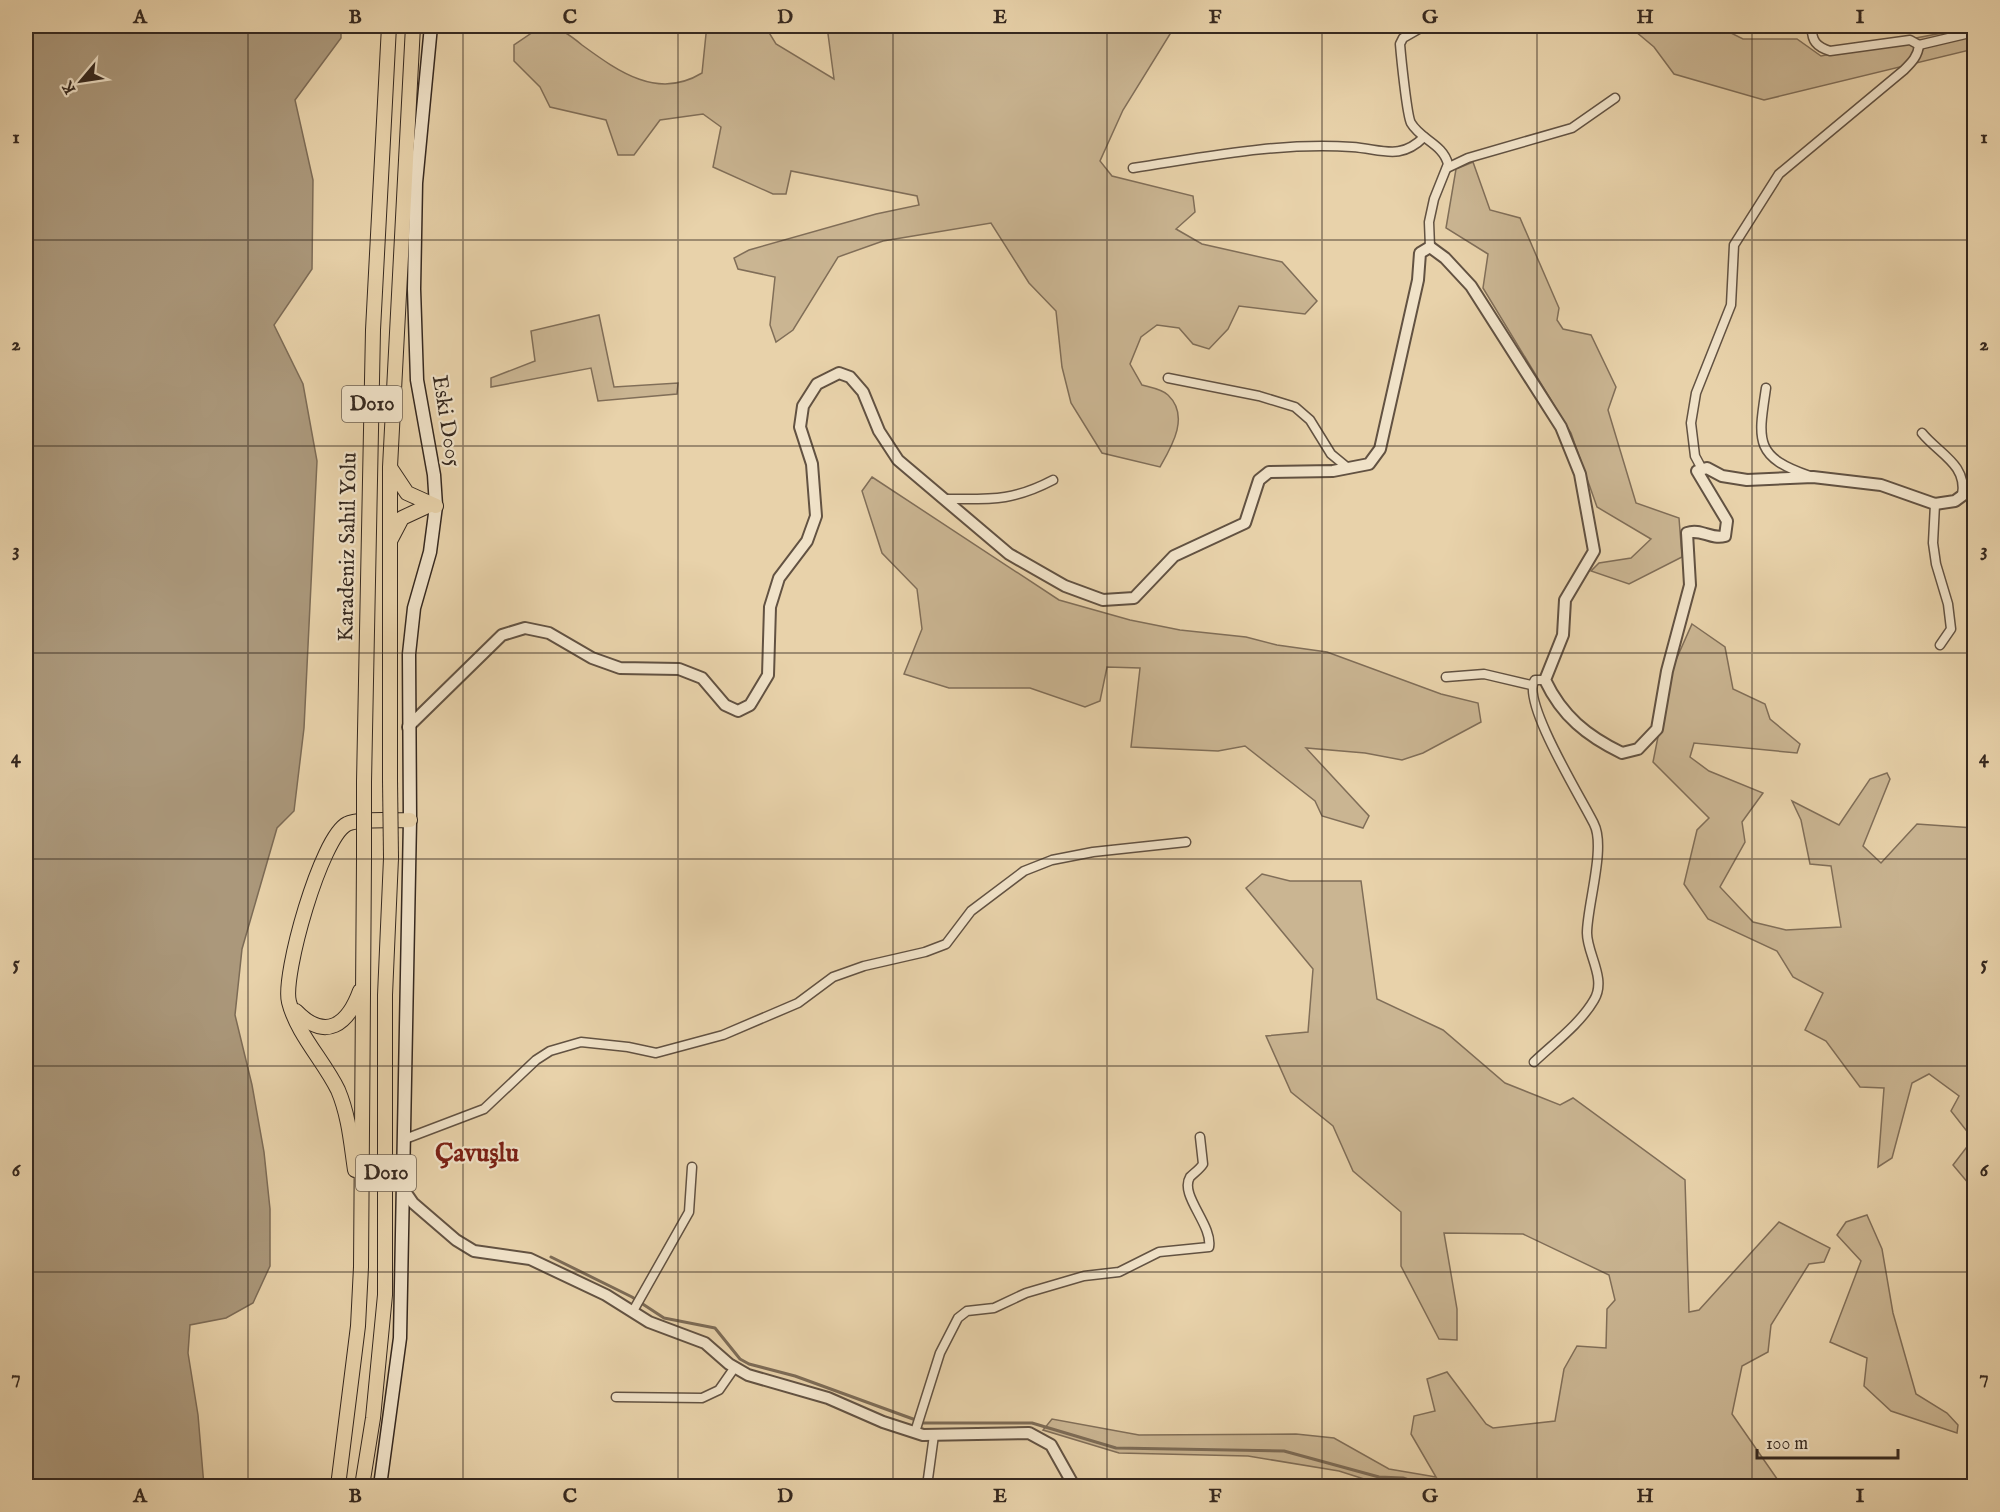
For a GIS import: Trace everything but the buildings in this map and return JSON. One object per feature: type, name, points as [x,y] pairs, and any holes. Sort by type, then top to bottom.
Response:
[{"type":"highway","name":"Karadeniz Sahil Yolu","points":[[364,981],[364,782],[373,330],[389,26]]},
{"type":"highway","name":"Karadeniz Sahil Yolu","points":[[390,467],[413,26]]},
{"type":"highway","points":[[390,467],[402,488],[413,497],[433,505]]},
{"type":"highway","name":"D010","points":[[362,1486],[373,1418],[385,1295],[385,995],[391,858],[388,544],[390,467]]},
{"type":"highway","points":[[388,544],[402,518],[433,505]]},
{"type":"highway","points":[[362,1210],[350,1125],[322,1061],[293,1012],[287,990],[309,896],[321,861],[334,834],[348,823],[410,820]]},
{"type":"highway","points":[[287,990],[297,1011],[306,1021],[329,1027],[341,1023],[348,1017],[364,981]]},
{"type":"highway","name":"D010","points":[[338,1486],[358,1326],[362,1210],[364,981]]},
{"type":"main road","name":"Eski D005","points":[[380,1486],[400,1338],[410,820],[408,727],[411,632],[430,552],[433,505],[434,475],[417,380],[414,289],[416,183],[431,26]]},
{"type":"street","points":[[465,26],[520,26]]},
{"type":"street","points":[[1424,26],[1403,38],[1400,44],[1409,120],[1446,156],[1447,168],[1434,199],[1429,222],[1430,247]]},
{"type":"street","points":[[1812,26],[1811,37],[1819,48],[1830,51],[1894,41],[1910,40],[1919,45],[1974,32]]},
{"type":"street","points":[[1702,470],[1695,456],[1691,423],[1700,382],[1731,305],[1734,245],[1779,174],[1904,70],[1915,59],[1919,45]]},
{"type":"street","points":[[1447,168],[1468,158],[1572,128],[1615,98]]},
{"type":"street","points":[[1133,168],[1281,146],[1353,147],[1394,153],[1407,151],[1424,137]]},
{"type":"street","points":[[1430,247],[1445,258],[1471,286],[1561,427],[1580,474],[1594,551],[1565,600],[1563,635],[1545,680]]},
{"type":"street","points":[[408,727],[502,635],[525,628],[549,633],[592,658],[620,668],[679,669],[702,678],[725,705],[738,711],[750,705],[768,675],[770,607],[778,578],[807,541],[816,516],[812,464],[800,427],[803,406],[817,384],[839,372],[850,377],[863,392],[879,431],[898,460],[1009,554],[1065,586],[1102,600],[1134,598],[1174,556],[1245,522],[1259,480],[1269,472],[1333,471],[1369,464],[1380,449],[1411,311],[1420,253],[1430,247]]},
{"type":"street","points":[[1168,378],[1260,396],[1295,407],[1310,420],[1331,454],[1348,468]]},
{"type":"street","points":[[1766,388],[1761,421],[1763,443],[1772,458],[1783,466],[1813,477]]},
{"type":"street","points":[[1922,433],[1956,466],[1964,482],[1962,495]]},
{"type":"street","points":[[1545,680],[1560,705],[1591,738],[1622,753],[1638,749],[1657,729],[1667,671],[1690,585],[1687,533],[1695,530],[1718,538],[1725,536],[1727,521],[1700,480],[1697,471],[1707,468],[1722,476],[1747,480],[1813,477],[1881,485],[1935,504],[1955,501],[1974,487]]},
{"type":"street","points":[[943,499],[1000,499],[1026,494],[1053,480]]},
{"type":"street","points":[[1935,504],[1933,543],[1936,564],[1948,604],[1951,629],[1940,645]]},
{"type":"street","points":[[1446,677],[1484,674],[1532,685]]},
{"type":"street","points":[[1534,1062],[1577,1021],[1595,999],[1598,979],[1587,936],[1598,834],[1556,758],[1531,692],[1535,680],[1545,680]]},
{"type":"street","points":[[405,1139],[484,1109],[536,1060],[550,1051],[581,1042],[628,1047],[656,1053],[723,1035],[798,1003],[833,978],[864,966],[925,952],[946,944],[971,911],[1024,871],[1052,860],[1093,852],[1186,842]]},
{"type":"street","points":[[915,1432],[940,1353],[958,1318],[967,1311],[1002,1305],[1026,1293],[1073,1279],[1119,1272],[1159,1252],[1209,1248],[1209,1231],[1188,1191],[1190,1178],[1203,1164],[1200,1137]]},
{"type":"street","points":[[633,1311],[689,1212],[692,1167]]},
{"type":"street","points":[[404,1190],[422,1210],[456,1240],[474,1251],[530,1259],[606,1295],[650,1322],[705,1343],[748,1375],[828,1398],[915,1432],[934,1435],[1029,1433],[1051,1445],[1074,1486]]},
{"type":"street","points":[[616,1397],[702,1398],[719,1390],[735,1367]]},
{"type":"street","points":[[927,1486],[934,1435]]},
{"type":"shaded area","points":[[26,26],[341,26],[341,38],[295,100],[313,180],[312,269],[274,325],[303,384],[317,461],[304,728],[294,811],[277,828],[242,949],[235,1015],[252,1085],[264,1152],[270,1209],[270,1266],[253,1303],[226,1318],[190,1325],[188,1353],[198,1415],[204,1486],[26,1486]]},
{"type":"shaded area","points":[[542,26],[564,32],[625,73],[654,83],[670,84],[686,81],[702,73],[706,34],[704,26],[765,26],[776,44],[834,79],[828,34],[833,26],[1175,26],[1123,110],[1100,161],[1112,176],[1193,196],[1195,212],[1176,229],[1202,244],[1282,262],[1317,301],[1305,314],[1239,306],[1228,329],[1209,349],[1193,344],[1179,328],[1157,325],[1141,337],[1130,364],[1142,385],[1155,388],[1168,395],[1178,412],[1174,441],[1160,467],[1102,453],[1071,403],[1062,367],[1056,311],[1029,283],[991,223],[883,241],[838,257],[793,330],[776,342],[770,325],[775,277],[738,269],[734,258],[749,250],[876,214],[919,205],[917,196],[791,171],[786,194],[773,194],[713,167],[721,127],[703,114],[660,120],[634,155],[618,155],[606,120],[550,107],[540,87],[514,61],[514,45]]},
{"type":"shaded area","points":[[1629,26],[1717,26],[1743,39],[1797,39],[1821,56],[1974,27],[1974,49],[1764,100],[1674,74],[1654,47]]},
{"type":"shaded area","points":[[1473,162],[1490,210],[1520,218],[1559,308],[1557,320],[1563,329],[1591,335],[1616,387],[1608,410],[1636,503],[1679,518],[1682,557],[1629,584],[1591,571],[1599,563],[1631,558],[1651,539],[1597,507],[1571,433],[1483,288],[1488,254],[1446,228],[1456,169]]},
{"type":"shaded area","points":[[599,315],[614,387],[678,383],[677,394],[598,401],[591,368],[491,387],[491,378],[535,361],[531,331]]},
{"type":"shaded area","points":[[872,477],[1059,600],[1130,620],[1180,630],[1246,637],[1277,645],[1327,652],[1441,694],[1478,703],[1481,722],[1423,753],[1402,760],[1365,753],[1306,748],[1369,816],[1363,828],[1322,816],[1315,801],[1245,746],[1218,751],[1131,747],[1140,668],[1107,667],[1100,701],[1085,707],[1030,688],[949,688],[904,674],[922,629],[917,589],[882,553],[862,491]]},
{"type":"shaded area","points":[[1692,624],[1725,647],[1733,689],[1765,704],[1770,719],[1800,744],[1797,753],[1694,743],[1690,757],[1709,771],[1763,793],[1742,822],[1745,842],[1720,887],[1753,922],[1786,930],[1841,927],[1831,866],[1810,864],[1801,820],[1792,801],[1839,825],[1870,779],[1887,773],[1890,779],[1863,846],[1881,863],[1917,824],[1974,828],[1974,1190],[1953,1165],[1973,1139],[1951,1111],[1959,1096],[1929,1074],[1912,1083],[1892,1158],[1878,1167],[1884,1088],[1860,1087],[1826,1041],[1805,1030],[1823,993],[1793,977],[1777,951],[1708,919],[1684,884],[1697,830],[1709,818],[1653,762],[1671,671]]},
{"type":"shaded area","points":[[1262,874],[1290,881],[1361,881],[1377,999],[1443,1030],[1505,1083],[1560,1105],[1573,1098],[1685,1180],[1689,1312],[1699,1310],[1779,1222],[1830,1248],[1824,1262],[1809,1264],[1771,1325],[1768,1352],[1742,1366],[1732,1414],[1782,1486],[1386,1486],[1339,1471],[1248,1456],[1119,1453],[1043,1430],[1052,1419],[1139,1435],[1296,1434],[1334,1438],[1389,1469],[1436,1477],[1411,1434],[1414,1416],[1435,1411],[1427,1379],[1447,1372],[1486,1424],[1493,1428],[1555,1421],[1564,1369],[1577,1346],[1606,1348],[1607,1309],[1615,1300],[1609,1275],[1523,1234],[1444,1233],[1457,1309],[1457,1340],[1439,1339],[1401,1266],[1401,1212],[1353,1171],[1333,1126],[1291,1092],[1266,1036],[1308,1032],[1313,969],[1246,888]]},
{"type":"shaded area","points":[[1867,1215],[1882,1249],[1893,1313],[1916,1394],[1947,1413],[1958,1425],[1957,1433],[1891,1411],[1864,1386],[1867,1358],[1830,1342],[1861,1261],[1837,1235],[1846,1222]]},
{"type":"waterway","points":[[551,1257],[632,1297],[664,1318],[715,1328],[740,1359],[749,1364],[795,1376],[924,1423],[1032,1423],[1116,1448],[1284,1451],[1379,1477],[1403,1478],[1426,1486]]},
{"type":"district","name":"Çavuşlu","points":[[477,1153]]}]
